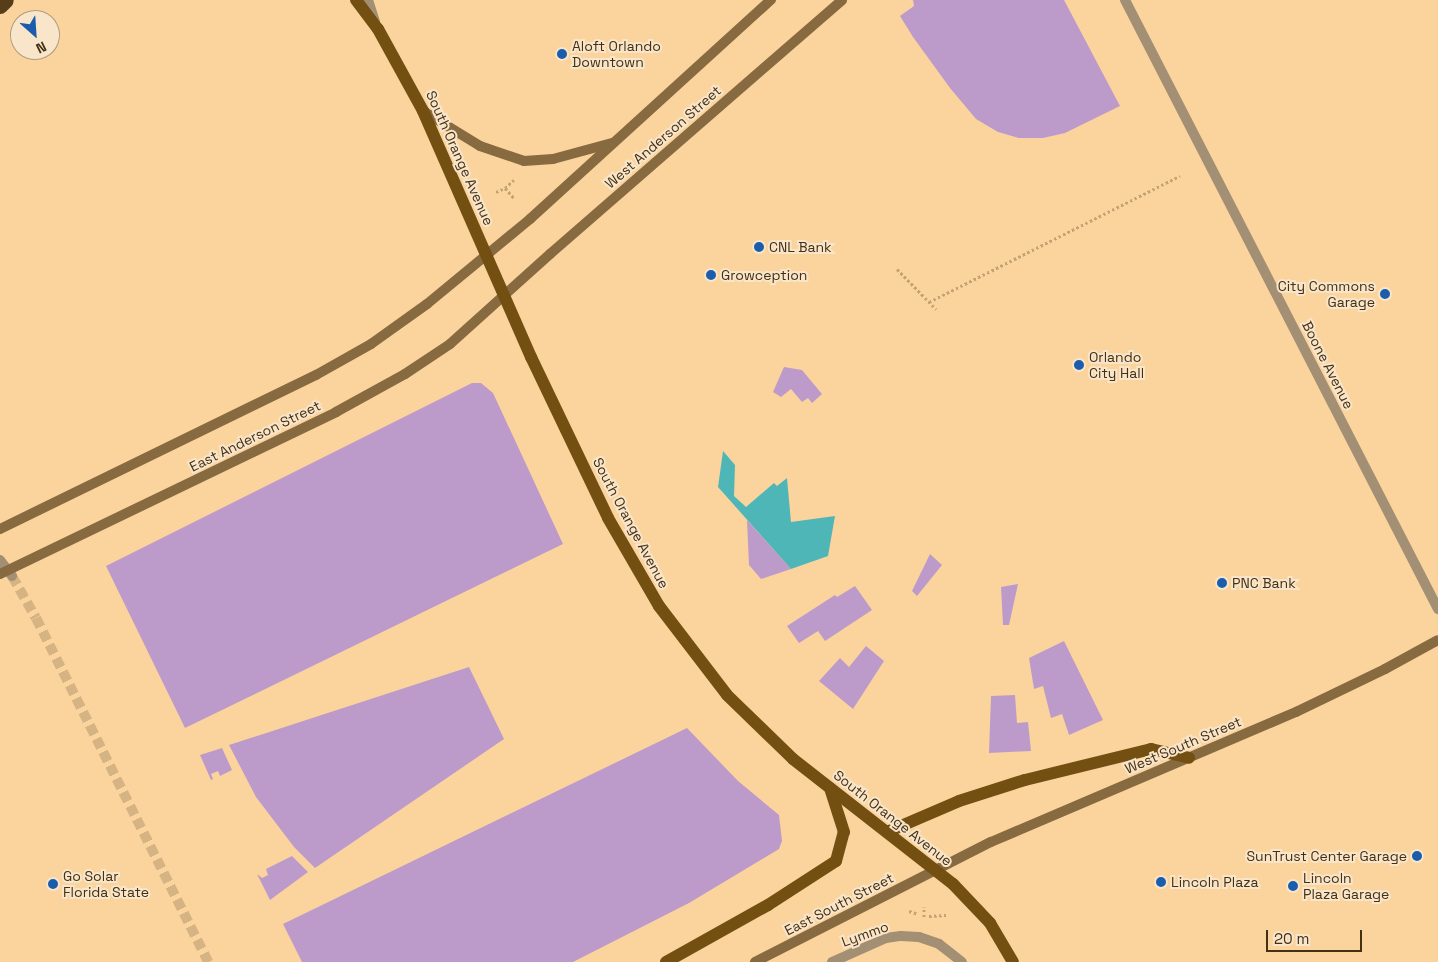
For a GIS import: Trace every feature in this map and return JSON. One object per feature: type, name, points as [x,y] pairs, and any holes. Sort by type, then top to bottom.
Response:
[{"type":"highway","points":[[0,6],[6,0]]},
{"type":"main road","name":"South Orange Avenue","points":[[356,0],[378,29],[423,111],[504,296],[608,518],[659,606],[726,694],[793,759],[936,870],[973,902],[990,923],[1013,962]]},
{"type":"main road","name":"West Anderson Street","points":[[486,255],[615,142],[771,0]]},
{"type":"main road","name":"West Anderson Street","points":[[504,296],[842,0]]},
{"type":"main road","points":[[423,111],[480,146],[506,157],[524,161],[553,159],[615,142]]},
{"type":"main road","name":"East Anderson Street","points":[[0,529],[316,375],[387,332],[427,304],[486,255]]},
{"type":"main road","name":"East Anderson Street","points":[[6,573],[327,416],[405,374],[450,344],[504,296]]},
{"type":"main road","name":"West South Street","points":[[936,870],[992,842],[1296,712],[1385,669],[1438,640]]},
{"type":"main road","points":[[887,832],[959,801],[1025,780],[1151,749],[1189,758]]},
{"type":"main road","points":[[666,962],[768,905],[836,861],[844,832],[830,788]]},
{"type":"main road","name":"East South Street","points":[[755,962],[936,870]]},
{"type":"street","points":[[368,0],[378,29]]},
{"type":"street","name":"Boone Avenue","points":[[1125,0],[1438,609]]},
{"type":"street","points":[[0,560],[6,573]]},
{"type":"street","name":"Lymmo","points":[[832,962],[886,938],[901,936],[919,937],[939,944],[962,962]]},
{"type":"path","points":[[496,192],[505,188],[519,173]]},
{"type":"path","points":[[929,302],[1180,176]]},
{"type":"path","points":[[505,188],[514,198]]},
{"type":"path","points":[[897,269],[936,309]]},
{"type":"path","points":[[924,916],[946,915]]},
{"type":"shaded area","points":[[913,0],[1064,0],[1120,106],[1065,133],[1043,138],[1019,138],[998,132],[976,119],[950,88],[913,37],[900,16],[914,6]]},
{"type":"shaded area","points":[[784,367],[802,370],[822,394],[812,403],[808,398],[802,402],[791,389],[781,397],[773,392]]},
{"type":"shaded area","points":[[472,383],[481,383],[493,393],[563,544],[185,728],[106,566]]},
{"type":"shaded area","points":[[747,520],[791,569],[761,579],[749,565]]},
{"type":"shaded area","points":[[930,554],[942,565],[917,596],[912,591]]},
{"type":"shaded area","points":[[1018,584],[1009,625],[1003,625],[1001,587]]},
{"type":"shaded area","points":[[855,586],[872,610],[825,641],[818,631],[799,643],[787,626],[835,595],[837,597]]},
{"type":"shaded area","points":[[1064,641],[1103,720],[1069,735],[1062,714],[1051,718],[1043,686],[1034,689],[1029,658]]},
{"type":"shaded area","points":[[866,646],[884,661],[853,709],[819,681],[840,658],[849,667]]},
{"type":"shaded area","points":[[469,667],[504,739],[315,868],[294,847],[256,797],[229,745]]},
{"type":"shaded area","points":[[1015,695],[1017,723],[1028,722],[1031,751],[989,753],[991,696]]},
{"type":"shaded area","points":[[687,728],[738,781],[779,815],[782,841],[779,849],[689,903],[573,962],[302,962],[283,924]]},
{"type":"shaded area","points":[[222,748],[232,770],[220,776],[218,771],[211,774],[213,779],[211,780],[200,755]]},
{"type":"shaded area","points":[[292,856],[308,872],[270,900],[257,874],[262,878],[268,875],[266,869]]},
{"type":"water","points":[[723,451],[735,465],[734,496],[746,507],[774,483],[777,486],[787,478],[791,522],[835,516],[828,556],[791,569],[718,487]]},
{"type":"tunnel","points":[[12,576],[36,618],[208,962]]},
{"type":"place","name":"Aloft Orlando Downtown","points":[[562,54]]},
{"type":"place","name":"CNL Bank","points":[[759,247]]},
{"type":"place","name":"Growception","points":[[711,275]]},
{"type":"place","name":"City Commons Garage","points":[[1385,294]]},
{"type":"place","name":"Orlando City Hall","points":[[1079,365]]},
{"type":"place","name":"PNC Bank","points":[[1222,583]]},
{"type":"place","name":"SunTrust Center Garage","points":[[1417,856]]},
{"type":"place","name":"Lincoln Plaza","points":[[1161,882]]},
{"type":"place","name":"Go Solar Florida State","points":[[53,884]]},
{"type":"place","name":"Lincoln Plaza Garage","points":[[1293,886]]}]
